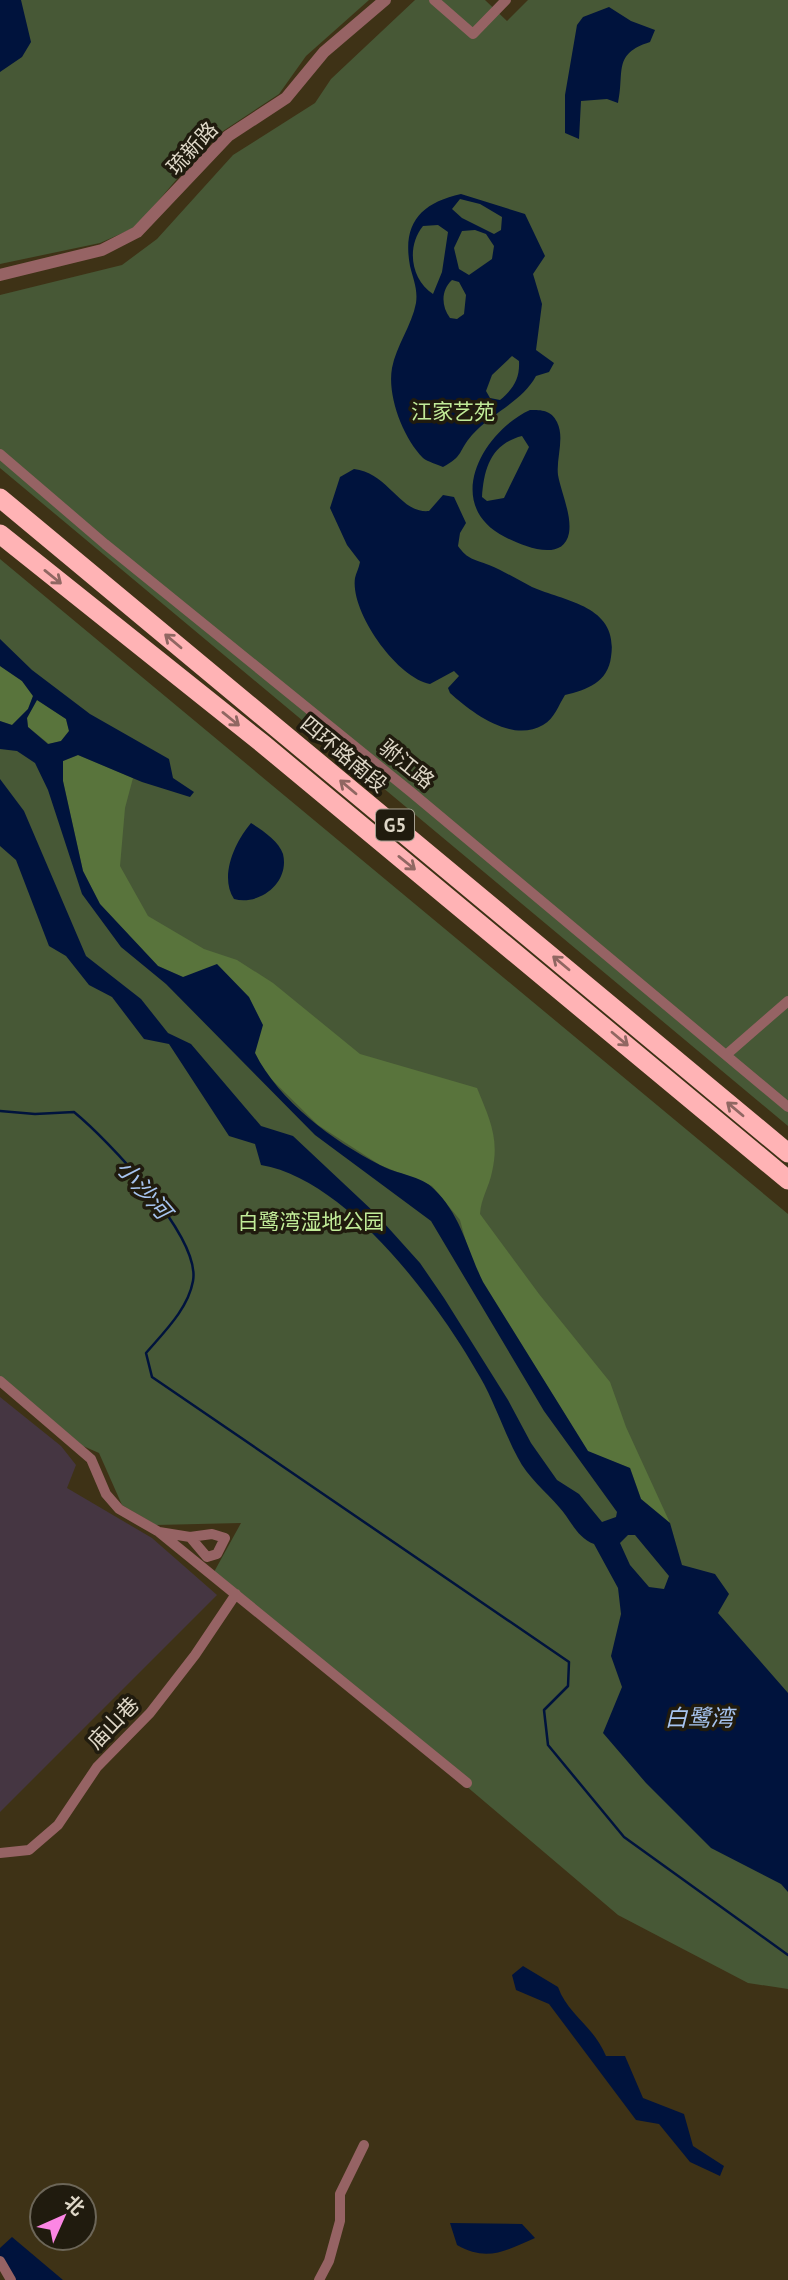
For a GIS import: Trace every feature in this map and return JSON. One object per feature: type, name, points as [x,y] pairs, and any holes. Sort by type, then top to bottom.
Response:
[{"type":"highway","name":"四环路南段","points":[[0,498],[788,1153]]},
{"type":"highway","name":"四环路南段","points":[[0,534],[294,770],[788,1180]]},
{"type":"street","name":"琉新路","points":[[0,275],[102,250],[137,232],[228,136],[286,98],[324,52],[386,0]]},
{"type":"street","points":[[434,0],[473,34],[506,0]]},
{"type":"street","name":"驸江路","points":[[0,454],[105,544],[411,792],[788,1107]]},
{"type":"street","points":[[726,1055],[788,1001]]},
{"type":"street","points":[[0,1381],[92,1459],[106,1494],[119,1509],[159,1532],[467,1783]]},
{"type":"street","points":[[159,1532],[190,1536]]},
{"type":"street","name":"庙山巷","points":[[0,1853],[29,1850],[58,1825],[97,1768],[150,1713],[195,1655],[236,1594]]},
{"type":"street","points":[[318,2280],[329,2261],[340,2221],[340,2194],[364,2145]]},
{"type":"street","points":[[0,2261],[11,2280]]},
{"type":"shaded area","points":[[0,1397],[61,1446],[76,1465],[67,1488],[152,1538],[217,1595],[0,1812]]},
{"type":"green space","points":[[0,0],[369,0],[306,56],[279,94],[211,139],[136,227],[100,243],[0,264]]},
{"type":"green space","name":"江家艺苑","points":[[415,0],[485,0],[507,21],[528,0],[788,0],[788,1126],[0,468],[0,295],[122,265],[157,239],[233,155],[315,103],[331,79]]},
{"type":"green space","name":"白鹭湾湿地公园","points":[[0,559],[788,1214],[788,1989],[748,1983],[618,1915],[214,1572],[241,1523],[156,1525],[122,1505],[99,1453],[83,1446],[0,1376]]},
{"type":"green space","points":[[0,666],[22,681],[33,696],[28,709],[12,725],[0,721]]},
{"type":"green space","points":[[37,700],[66,719],[69,731],[61,741],[49,744],[28,727],[27,718]]},
{"type":"green space","points":[[78,755],[133,778],[125,808],[120,866],[148,916],[204,949],[237,960],[273,983],[360,1054],[477,1088],[492,1128],[495,1149],[492,1172],[480,1214],[539,1294],[610,1382],[626,1427],[670,1523],[641,1499],[630,1468],[588,1452],[483,1282],[470,1257],[460,1220],[432,1186],[380,1165],[318,1125],[265,1073],[255,1053],[183,977],[158,966],[100,904],[83,871],[63,781],[63,761]]},
{"type":"water","points":[[0,0],[21,0],[31,42],[22,57],[0,72]]},
{"type":"water","points":[[609,7],[631,21],[655,30],[650,42],[630,52],[625,58],[618,103],[607,99],[581,101],[579,139],[565,133],[565,95],[577,25],[583,17]]},
{"type":"water","points":[[461,194],[525,214],[545,256],[533,274],[542,304],[536,350],[554,363],[549,372],[536,376],[523,393],[480,427],[458,456],[443,467],[423,458],[409,439],[394,404],[391,379],[394,360],[416,303],[416,289],[408,251],[412,227],[425,209]],"holes":[[[460,199],[480,204],[502,217],[501,230],[494,234],[462,218],[452,209]],[[438,225],[448,232],[442,272],[433,294],[420,280],[413,263],[414,244],[423,226]],[[475,230],[486,234],[494,246],[492,259],[469,275],[459,269],[454,248],[462,231]],[[452,280],[459,282],[466,295],[464,314],[457,319],[450,318],[445,308],[446,288]],[[512,356],[519,361],[517,378],[505,396],[500,400],[490,398],[486,391],[492,375]]]},
{"type":"water","points":[[530,410],[549,413],[557,422],[560,441],[558,475],[570,526],[565,542],[559,548],[541,550],[505,537],[486,523],[476,507],[473,489],[476,470],[484,451],[513,420]],"holes":[[[522,436],[529,447],[504,498],[487,501],[482,497],[487,467],[496,451]]]},
{"type":"water","points":[[354,469],[376,478],[410,506],[419,510],[429,511],[443,495],[454,497],[466,523],[460,533],[458,546],[465,554],[532,587],[574,602],[599,616],[607,627],[611,640],[611,657],[606,673],[595,684],[565,695],[553,715],[543,725],[531,730],[518,730],[481,717],[450,693],[448,688],[459,676],[454,671],[430,684],[404,670],[378,642],[360,608],[355,592],[355,578],[360,562],[347,545],[330,508],[340,477]]},
{"type":"water","name":"白鹭湾","points":[[0,639],[32,670],[90,714],[169,759],[173,778],[194,792],[190,797],[142,782],[78,755],[63,761],[63,781],[83,871],[100,904],[158,966],[183,977],[217,964],[249,997],[263,1025],[255,1053],[265,1071],[293,1103],[326,1132],[362,1155],[386,1168],[423,1181],[434,1189],[457,1221],[483,1282],[588,1451],[630,1468],[641,1499],[670,1523],[682,1565],[715,1574],[729,1594],[718,1613],[788,1693],[788,1892],[781,1884],[711,1848],[646,1783],[603,1733],[622,1687],[611,1656],[621,1614],[618,1588],[594,1544],[579,1533],[522,1465],[480,1377],[441,1315],[387,1249],[357,1219],[326,1194],[293,1175],[261,1165],[255,1144],[229,1136],[169,1044],[144,1039],[112,997],[89,985],[66,956],[49,946],[16,860],[0,846],[0,779],[24,811],[86,956],[141,999],[168,1033],[191,1044],[261,1126],[293,1136],[375,1213],[420,1263],[444,1298],[508,1400],[531,1443],[557,1480],[579,1494],[602,1522],[616,1517],[617,1512],[544,1411],[431,1221],[315,1135],[166,984],[121,947],[82,894],[48,790],[35,763],[17,751],[0,749],[0,721],[12,725],[28,709],[33,696],[22,681],[0,666]],"holes":[[[37,700],[66,719],[69,731],[61,741],[48,744],[28,727],[27,718]],[[628,1535],[635,1535],[669,1576],[664,1589],[649,1587],[630,1565],[620,1543]]]},
{"type":"water","points":[[251,823],[270,836],[281,849],[284,865],[282,874],[277,883],[262,895],[253,899],[234,899],[228,880],[231,860],[239,840]]},
{"type":"water","points":[[523,1966],[558,1987],[562,1997],[601,2045],[606,2056],[625,2056],[643,2098],[684,2114],[693,2146],[724,2166],[720,2176],[690,2162],[659,2124],[636,2120],[549,2004],[516,1990],[512,1975]]},
{"type":"water","points":[[450,2223],[522,2224],[535,2238],[496,2253],[478,2253],[457,2245]]},
{"type":"water","points":[[12,2237],[63,2280],[12,2280],[0,2261],[0,2248]]},
{"type":"waterway","name":"小沙河","points":[[0,1111],[35,1114],[74,1112],[108,1144],[168,1215],[192,1262],[193,1281],[181,1311],[146,1353],[152,1377],[569,1662],[568,1686],[544,1710],[548,1745],[624,1837],[788,1955]]}]
